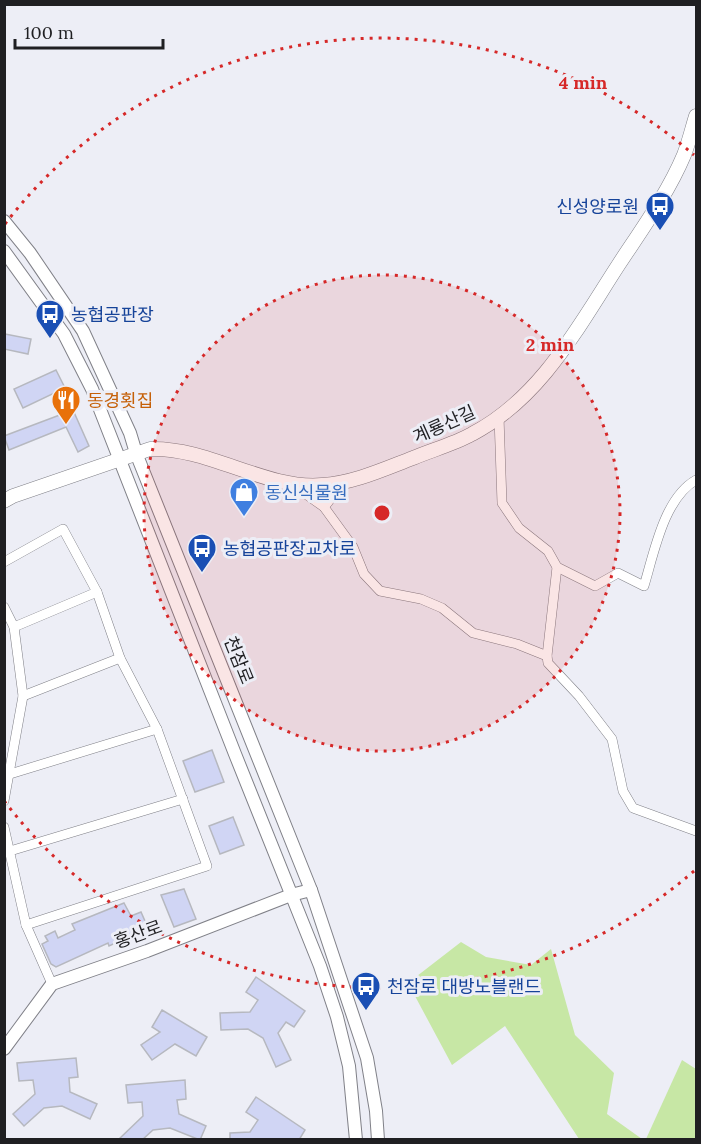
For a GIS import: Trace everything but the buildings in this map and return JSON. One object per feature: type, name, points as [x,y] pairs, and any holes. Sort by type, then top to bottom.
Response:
[{"type":"main road","name":"계룡산길","points":[[120,458],[150,449],[166,449],[200,456],[298,484],[328,484],[362,478],[471,434],[499,417],[520,400],[547,372],[661,198],[684,154],[696,116]]},
{"type":"main road","points":[[4,501],[120,458]]},
{"type":"street","name":"천잠로","points":[[4,221],[30,253],[83,331],[130,433],[136,453],[312,890],[367,1058],[376,1111],[378,1140]]},
{"type":"street","points":[[4,251],[64,334],[92,389],[120,458],[144,524],[320,966],[337,1017],[349,1066],[356,1140]]},
{"type":"street","points":[[499,417],[502,503],[519,528],[548,551],[557,567],[595,586],[618,573],[644,586],[664,520],[686,486],[696,480]]},
{"type":"street","points":[[298,484],[307,495],[324,507],[354,547],[364,574],[380,591],[421,599],[442,608],[473,633],[517,644],[547,656]]},
{"type":"street","points":[[324,507],[329,501],[328,484]]},
{"type":"street","points":[[4,562],[63,529],[97,592],[120,658],[157,729],[207,866],[26,925]]},
{"type":"street","points":[[557,567],[547,656],[549,663],[579,696],[612,740],[623,791],[633,808],[696,831]]},
{"type":"street","points":[[14,627],[97,592]]},
{"type":"street","points":[[4,607],[14,627],[23,696],[4,801]]},
{"type":"street","points":[[23,696],[120,658]]},
{"type":"street","points":[[10,774],[157,729]]},
{"type":"street","points":[[10,851],[183,799]]},
{"type":"street","points":[[4,827],[26,925],[52,984],[4,1048]]},
{"type":"street","name":"홍산로","points":[[52,984],[147,951],[291,895],[312,890]]},
{"type":"green space","points":[[461,942],[486,957],[531,965],[551,949],[575,1035],[614,1073],[607,1114],[642,1139],[579,1139],[505,1026],[452,1065],[408,983]]},
{"type":"green space","points":[[682,1060],[696,1069],[696,1139],[646,1139]]},
{"type":"place","name":"신성양로원","points":[[660,232]]},
{"type":"place","name":"농협공판장","points":[[50,340]]},
{"type":"place","name":"동경횟집","points":[[66,426]]},
{"type":"place","name":"동신식물원","points":[[244,518]]},
{"type":"place","name":"농협공판장교차로","points":[[202,574]]},
{"type":"place","name":"천잠로 대방노블랜드","points":[[366,1012]]}]
